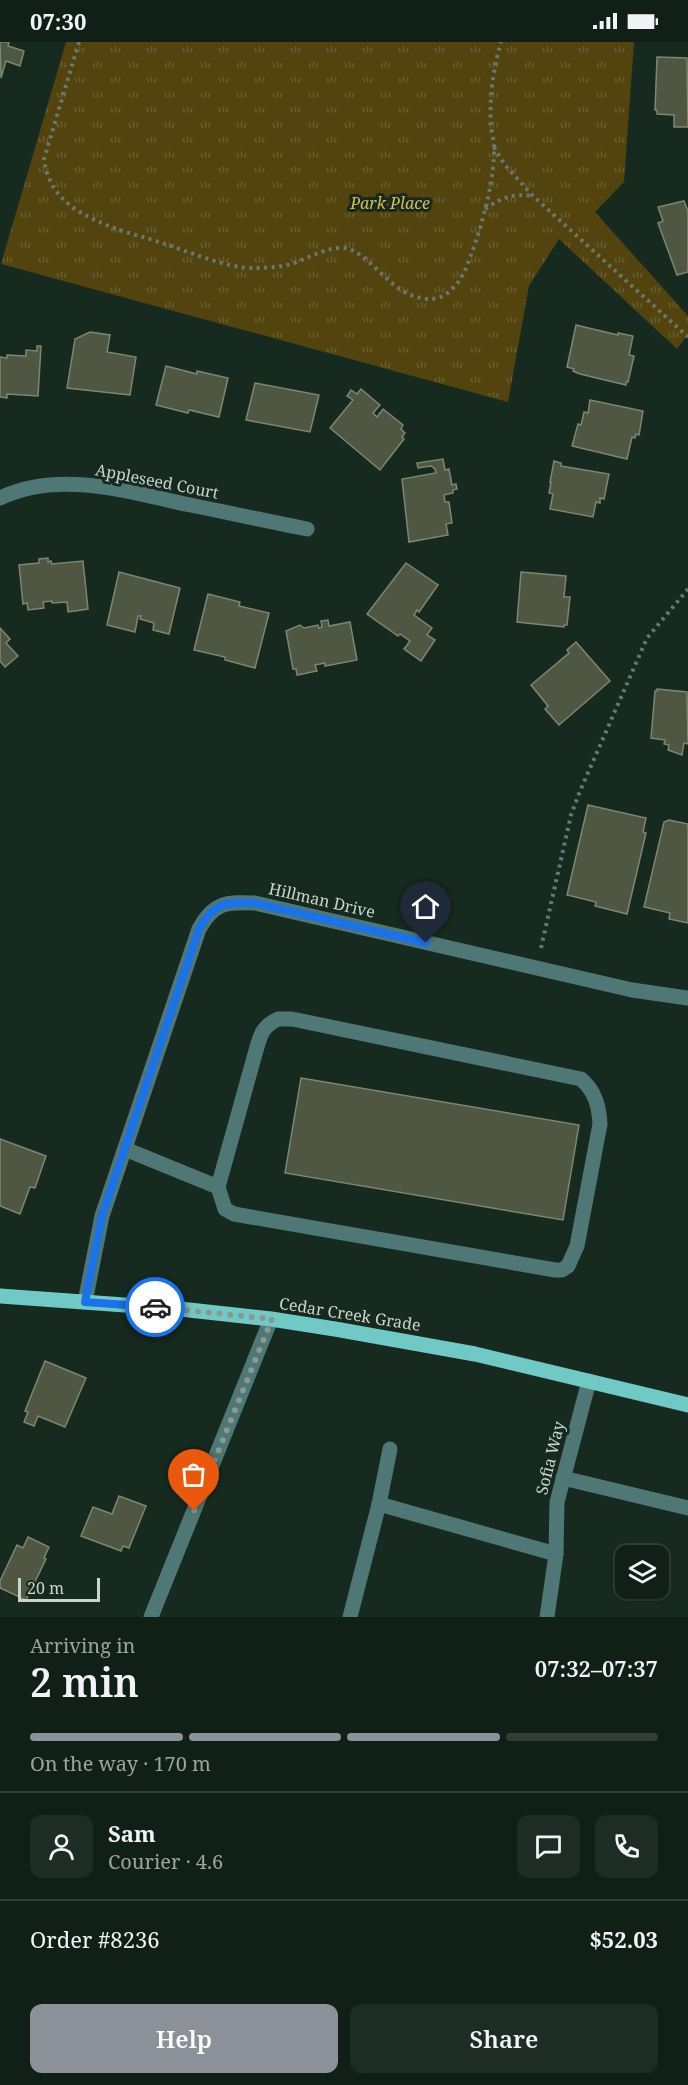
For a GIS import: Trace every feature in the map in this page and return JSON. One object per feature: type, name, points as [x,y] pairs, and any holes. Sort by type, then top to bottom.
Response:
[{"type":"main road","name":"Cedar Creek Grade","points":[[0,1296],[180,1309],[272,1319],[475,1354],[688,1405]]},
{"type":"street","name":"Appleseed Court","points":[[0,498],[40,487],[68,484],[103,487],[307,529]]},
{"type":"street","name":"Hillman Drive","points":[[85,1302],[102,1216],[124,1149],[199,929],[208,914],[219,905],[235,902],[255,903],[632,990],[688,998]]},
{"type":"street","points":[[278,1019],[292,1019],[581,1079],[593,1092],[599,1109],[600,1124],[577,1246],[568,1266],[562,1270],[234,1215],[225,1209],[218,1187],[261,1034],[267,1024],[278,1019]]},
{"type":"street","points":[[124,1149],[218,1187]]},
{"type":"street","points":[[151,1617],[272,1319]]},
{"type":"street","name":"Sofia Way","points":[[547,1617],[556,1554],[557,1502],[589,1381]]},
{"type":"street","points":[[350,1617],[379,1504],[390,1449]]},
{"type":"street","points":[[563,1478],[688,1508]]},
{"type":"street","points":[[379,1504],[556,1554]]},
{"type":"path","points":[[79,42],[44,159],[53,188],[78,211],[104,224],[250,268],[272,268],[294,263],[315,253],[346,248],[370,262],[399,291],[429,300],[442,297],[454,288],[464,272],[480,231],[494,147],[491,127],[492,89],[501,42]]},
{"type":"path","points":[[494,147],[504,164],[533,196],[688,337]]},
{"type":"path","points":[[485,209],[508,196],[520,194],[533,196]]},
{"type":"path","points":[[536,968],[571,816],[580,791],[647,638],[688,590]]},
{"type":"green space","name":"Park Place","points":[[66,42],[634,42],[624,182],[595,212],[688,316],[688,334],[677,349],[559,239],[529,286],[508,402],[1,264]]},
{"type":"building","points":[[0,42],[9,42],[8,46],[24,51],[20,66],[6,61],[1,78]]},
{"type":"building","points":[[657,57],[687,58],[688,127],[674,127],[674,115],[657,114],[655,110]]},
{"type":"building","points":[[684,201],[688,211],[688,272],[677,275],[658,223],[663,221],[658,207]]},
{"type":"building","points":[[576,325],[618,335],[618,333],[633,336],[629,355],[634,356],[626,385],[580,374],[567,367]]},
{"type":"building","points":[[90,332],[110,335],[107,352],[136,357],[130,395],[67,388],[75,339]]},
{"type":"building","points":[[37,346],[41,346],[38,396],[7,394],[7,398],[0,397],[0,357],[26,356],[26,350],[37,351]]},
{"type":"building","points":[[166,366],[197,374],[197,371],[228,378],[219,417],[189,410],[188,413],[156,405]]},
{"type":"building","points":[[255,383],[319,395],[310,432],[246,420]]},
{"type":"building","points":[[361,389],[380,405],[373,413],[377,417],[383,409],[403,425],[401,429],[405,433],[402,437],[404,439],[380,470],[330,428],[353,400],[347,396],[351,390],[357,394]]},
{"type":"building","points":[[590,400],[643,411],[639,435],[632,437],[627,459],[572,446],[578,424],[581,425],[584,412],[588,413]]},
{"type":"building","points":[[443,459],[445,470],[449,469],[452,485],[456,484],[457,489],[453,490],[453,493],[444,495],[445,502],[449,502],[452,523],[446,524],[448,535],[409,542],[402,479],[436,473],[431,466],[418,468],[417,463]]},
{"type":"building","points":[[554,461],[561,463],[561,466],[609,474],[604,499],[600,498],[600,503],[596,502],[593,517],[550,509],[553,494],[549,493]]},
{"type":"building","points":[[48,558],[48,562],[51,561],[52,564],[83,561],[88,609],[68,612],[67,602],[52,603],[52,601],[43,602],[44,608],[28,610],[27,603],[23,604],[19,565],[39,563],[39,559]]},
{"type":"building","points":[[406,563],[438,585],[419,612],[417,610],[414,615],[432,628],[427,635],[435,640],[421,661],[404,649],[410,641],[400,634],[398,636],[367,614]]},
{"type":"building","points":[[119,572],[180,588],[169,634],[153,630],[154,623],[140,619],[141,616],[138,616],[135,632],[107,625]]},
{"type":"building","points":[[521,572],[566,576],[564,597],[570,597],[567,625],[564,627],[517,622]]},
{"type":"building","points":[[208,594],[240,602],[239,606],[269,613],[255,668],[225,660],[225,657],[194,650]]},
{"type":"building","points":[[328,620],[329,626],[350,622],[357,660],[325,666],[325,663],[315,665],[317,671],[297,675],[296,669],[293,669],[286,631],[300,625],[304,628],[318,625],[319,628],[322,627],[321,621]]},
{"type":"building","points":[[0,628],[10,639],[6,643],[18,656],[5,667],[0,661]]},
{"type":"building","points":[[576,642],[610,681],[559,725],[545,709],[548,706],[531,685],[569,653],[567,650]]},
{"type":"building","points":[[657,689],[687,692],[688,744],[684,743],[682,755],[668,750],[669,745],[664,744],[665,740],[651,738]]},
{"type":"building","points":[[588,805],[646,818],[643,832],[646,833],[627,914],[595,906],[596,902],[567,895]]},
{"type":"building","points":[[669,820],[688,824],[688,923],[669,919],[670,913],[644,907],[664,822]]},
{"type":"building","points":[[301,1078],[579,1125],[563,1220],[285,1173]]},
{"type":"building","points":[[0,1139],[46,1156],[35,1188],[30,1187],[20,1214],[0,1206]]},
{"type":"building","points":[[45,1361],[86,1378],[65,1427],[38,1416],[34,1426],[24,1422],[28,1412],[25,1411]]},
{"type":"building","points":[[119,1496],[146,1506],[129,1548],[123,1546],[121,1551],[81,1536],[93,1507],[112,1514]]},
{"type":"building","points":[[28,1537],[49,1547],[44,1558],[46,1559],[26,1600],[0,1588],[0,1581],[17,1545],[23,1548]]},
{"type":"way so far","points":[[155,1307],[272,1319],[194,1511]]},
{"type":"route","points":[[155,1307],[85,1302],[92,1257],[102,1216],[199,929],[208,914],[219,905],[235,902],[255,903],[426,943]]}]
